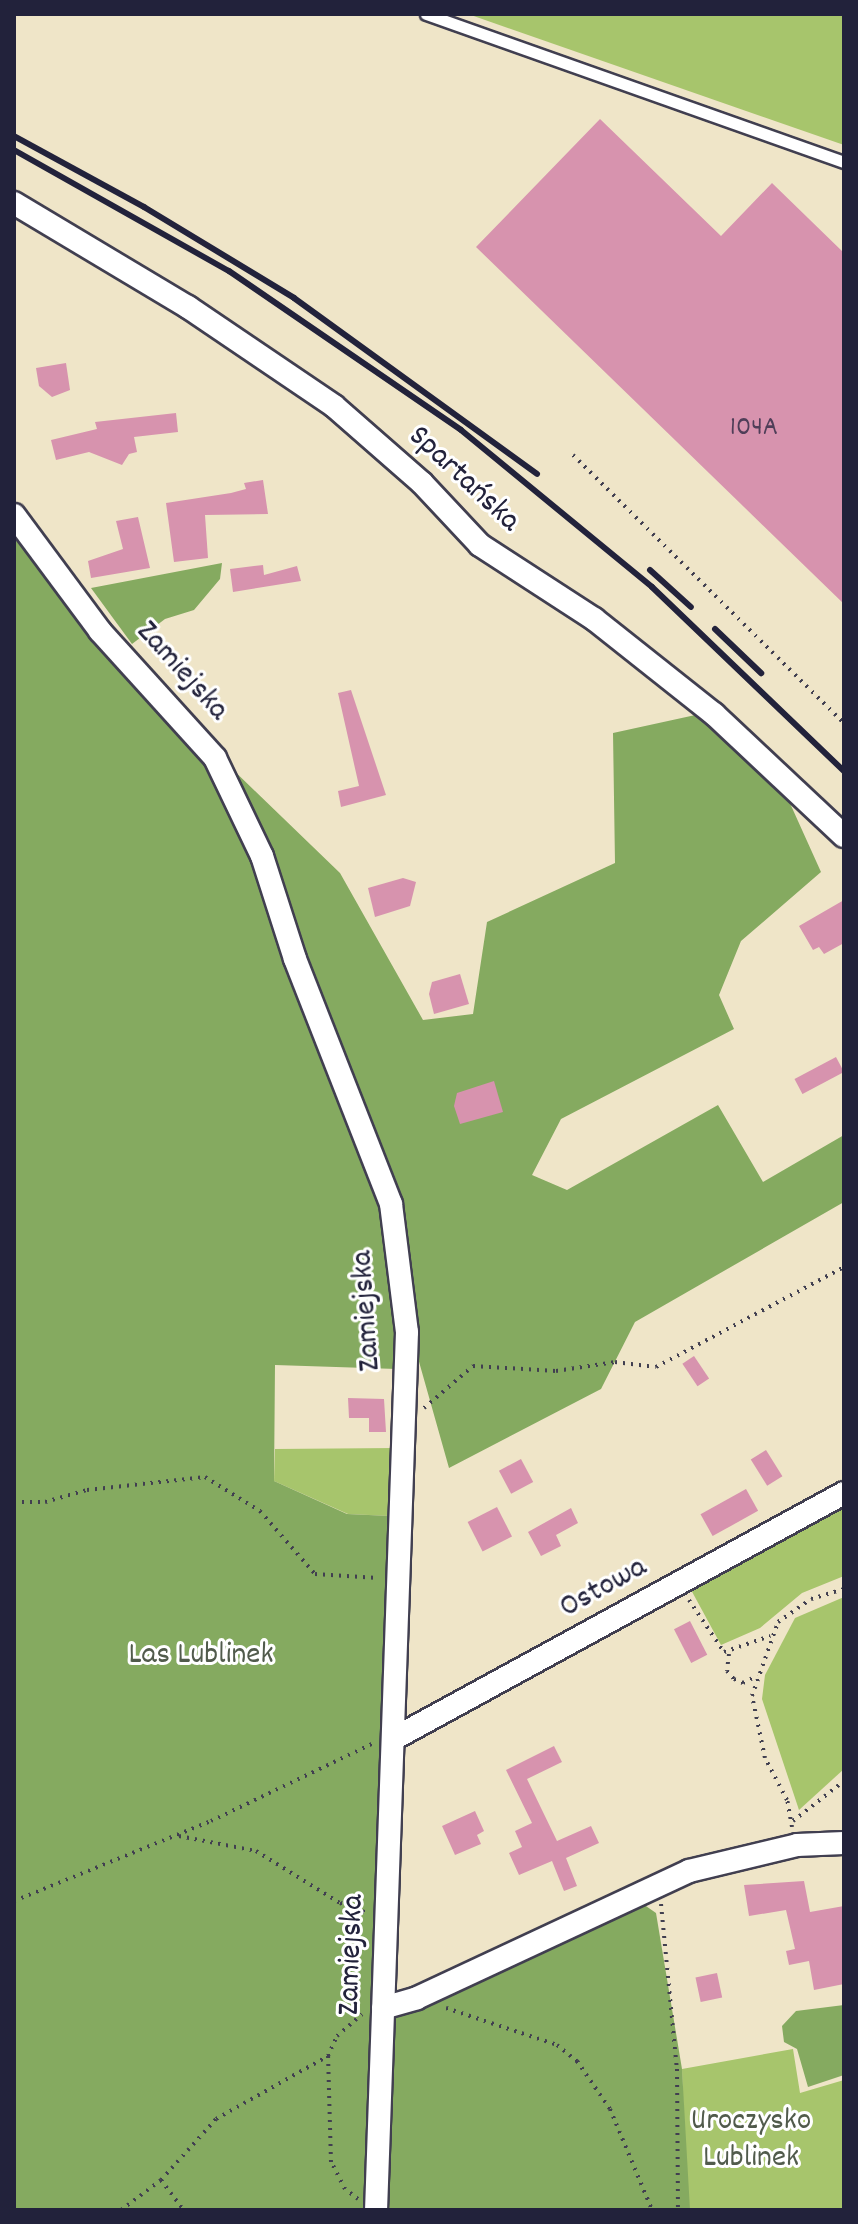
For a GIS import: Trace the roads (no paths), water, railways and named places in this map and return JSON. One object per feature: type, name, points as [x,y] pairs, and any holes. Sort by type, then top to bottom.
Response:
[{"type":"street","name":"Spartańska","points":[[14,203],[188,307],[334,406],[422,483],[480,545],[585,613],[690,695],[844,836]]},
{"type":"street","name":"Zamiejska","points":[[14,515],[100,631],[215,758],[262,856],[295,959],[391,1204],[407,1332],[395,1736],[383,2008],[370,2206]]},
{"type":"street","name":"Ostowa","points":[[395,1736],[844,1493]]},
{"type":"street","points":[[383,2008],[417,1998],[657,1890],[689,1871],[794,1834],[844,1843]]},
{"type":"lane","points":[[426,14],[844,162]]},
{"type":"railway","points":[[14,136],[144,207],[294,298],[537,474]]},
{"type":"railway","points":[[14,150],[229,271],[461,430],[652,587],[844,771]]},
{"type":"railway","points":[[650,570],[691,607]]},
{"type":"railway","points":[[715,629],[761,673]]},
{"type":"park label","name":"Las Lublinek","points":[[201,1656]]},
{"type":"park label","name":"Uroczysko Lublinek","points":[[751,2142]]}]
